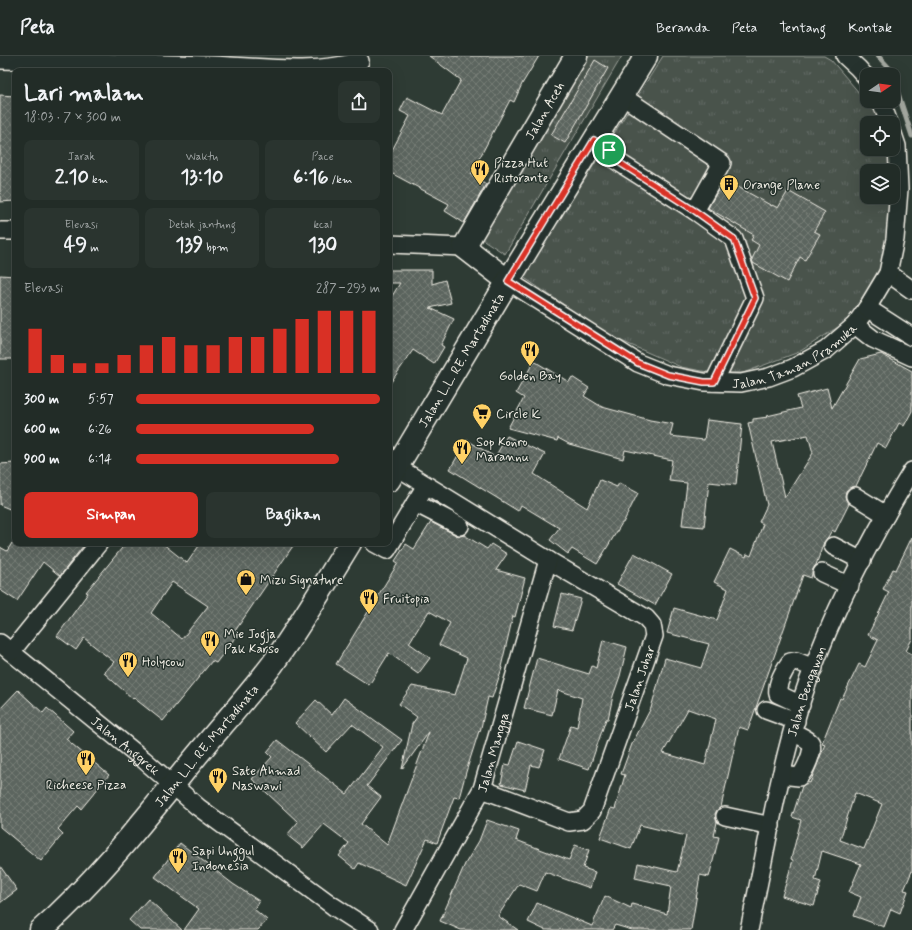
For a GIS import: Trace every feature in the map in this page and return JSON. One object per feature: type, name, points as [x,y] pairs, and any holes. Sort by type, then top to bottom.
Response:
[{"type":"main road","name":"Jalan Aceh","points":[[464,247],[576,56]]},
{"type":"main road","name":"Jalan L.L. RE. Martadinata","points":[[393,474],[508,281],[646,56]]},
{"type":"main road","points":[[464,247],[508,281]]},
{"type":"main road","name":"Jalan L.L. RE. Martadinata","points":[[41,930],[61,913],[141,824],[272,665],[348,546]]},
{"type":"street","points":[[845,56],[860,70]]},
{"type":"street","points":[[0,60],[212,60],[293,68]]},
{"type":"street","points":[[322,68],[341,67],[360,61]]},
{"type":"street","points":[[622,96],[722,163],[695,211]]},
{"type":"street","points":[[594,140],[609,150],[609,156],[695,211],[734,239],[755,298],[714,382]]},
{"type":"street","name":"Jalan Taman Pramuka","points":[[508,281],[638,363],[668,375],[704,382],[741,383],[770,377],[793,368],[826,350],[855,325],[888,273],[895,239],[899,189],[897,156]]},
{"type":"street","points":[[0,231],[12,231]]},
{"type":"street","points":[[392,244],[464,247]]},
{"type":"street","points":[[888,273],[912,290]]},
{"type":"street","points":[[867,308],[912,337]]},
{"type":"street","points":[[855,325],[873,340],[912,357]]},
{"type":"street","name":"Jalan Bengawan","points":[[749,930],[781,775],[794,726],[825,637],[886,515],[912,471]]},
{"type":"street","name":"Jalan Johar","points":[[393,474],[426,485],[646,618],[652,625],[654,636],[592,811],[583,820],[569,822],[482,789]]},
{"type":"street","points":[[392,542],[426,485]]},
{"type":"street","points":[[855,496],[886,515]]},
{"type":"street","points":[[415,503],[460,526]]},
{"type":"street","points":[[6,647],[96,546]]},
{"type":"street","points":[[380,546],[387,550],[389,546]]},
{"type":"street","points":[[833,546],[862,561]]},
{"type":"street","name":"Jalan Mangga","points":[[403,930],[482,789],[548,560]]},
{"type":"street","points":[[822,573],[850,586]]},
{"type":"street","name":"Jalan Anggrek","points":[[6,647],[144,759],[198,807],[314,892],[370,930]]},
{"type":"street","points":[[801,705],[778,694],[777,691],[779,685],[790,662],[796,661],[814,668]]},
{"type":"street","points":[[766,710],[794,726],[810,742],[812,747],[803,773],[799,777],[781,775]]},
{"type":"street","points":[[725,816],[771,826]]},
{"type":"green space","points":[[587,56],[622,56],[505,254],[479,237]]},
{"type":"green space","points":[[663,56],[824,56],[831,60],[860,94],[860,108],[872,108],[879,116],[860,116],[860,156],[892,156],[892,164],[860,164],[860,204],[893,204],[888,280],[857,315],[799,352],[743,373],[713,373],[681,367],[610,336],[523,277]]},
{"type":"building","points":[[429,56],[539,56],[522,84],[514,102],[510,100],[471,174],[486,184],[464,223],[445,211],[449,204],[392,174],[392,150],[410,116],[400,111],[407,97],[442,115],[461,80]]},
{"type":"building","points":[[595,60],[608,68],[565,143],[551,135]]},
{"type":"building","points":[[0,95],[12,96],[12,201],[0,202]]},
{"type":"building","points":[[724,179],[778,208],[788,191],[825,212],[814,231],[820,234],[805,260],[800,257],[787,282],[753,263],[752,259],[759,245],[751,240],[754,235],[708,208]]},
{"type":"building","points":[[392,270],[432,270],[432,284],[445,280],[451,303],[430,308],[454,319],[441,345],[444,347],[434,364],[413,350],[392,381],[392,296],[400,283],[392,283]]},
{"type":"building","points":[[0,275],[12,276],[12,359],[0,359]]},
{"type":"building","points":[[881,354],[912,371],[912,411],[904,426],[899,423],[886,448],[877,443],[856,486],[851,487],[846,491],[845,496],[849,504],[835,532],[832,530],[824,542],[811,578],[803,575],[748,730],[739,727],[721,807],[715,814],[717,822],[714,836],[719,837],[709,877],[700,875],[691,930],[632,930],[615,925],[612,930],[545,930],[528,922],[537,903],[592,926],[605,896],[631,908],[632,904],[667,914],[671,886],[635,878],[638,863],[677,872],[686,836],[640,825],[631,849],[600,838],[611,808],[615,809],[625,775],[621,774],[632,744],[651,708],[665,658],[701,668],[709,644],[667,633],[674,608],[717,620],[728,589],[714,582],[730,549],[746,557],[747,554],[751,556],[763,524],[759,522],[767,505],[748,423],[753,422],[753,419],[768,417],[767,416],[801,408],[797,396],[827,388],[832,408],[860,359]],"holes":[[[808,435],[813,453],[785,497],[772,442]],[[688,709],[716,719],[705,765],[663,753]]]},
{"type":"building","points":[[534,361],[569,382],[572,377],[589,388],[584,396],[602,407],[650,420],[673,424],[670,436],[704,440],[707,420],[742,424],[736,485],[709,482],[704,527],[682,525],[687,483],[669,481],[672,460],[625,450],[623,459],[569,444],[558,438],[557,441],[508,428],[524,398],[516,393]]},
{"type":"building","points":[[507,436],[545,454],[534,474],[587,508],[600,480],[617,487],[619,483],[638,493],[623,523],[597,564],[572,549],[568,554],[550,540],[559,528],[521,505],[518,511],[450,469],[467,440],[495,457]]},
{"type":"building","points":[[12,463],[12,510],[0,505],[0,464]]},
{"type":"building","points":[[431,522],[456,535],[464,535],[487,549],[491,544],[507,554],[496,570],[525,578],[515,617],[513,616],[502,668],[492,698],[488,697],[480,732],[479,731],[459,798],[454,797],[437,843],[427,839],[406,885],[359,863],[355,869],[339,856],[349,843],[324,824],[303,848],[287,835],[298,822],[252,779],[272,757],[267,752],[277,740],[347,794],[383,747],[352,724],[326,752],[295,723],[316,700],[332,715],[344,698],[402,740],[367,786],[381,797],[361,824],[387,845],[429,732],[402,769],[412,724],[417,717],[399,704],[412,686],[455,695],[467,658],[439,645],[450,623],[429,611],[409,643],[430,658],[418,674],[389,653],[369,685],[336,664],[398,563],[395,561],[406,544],[414,549]]},
{"type":"building","points":[[912,537],[912,639],[906,651],[912,654],[912,871],[904,890],[908,891],[900,913],[891,909],[884,927],[854,916],[861,897],[849,892],[861,864],[822,851],[815,880],[821,882],[814,906],[782,896],[793,860],[791,859],[801,820],[792,817],[802,786],[808,782],[810,783],[825,744],[822,743],[840,698],[842,699],[859,664],[865,667],[878,640],[868,635],[889,592],[883,589],[893,569],[896,570]],"holes":[[[855,793],[882,804],[864,849],[840,840]]]},
{"type":"building","points":[[12,543],[12,546],[83,546],[60,576],[43,562],[17,601],[0,590],[0,547],[7,551]]},
{"type":"building","points":[[124,546],[166,546],[187,563],[199,546],[293,546],[235,631],[238,634],[216,663],[212,661],[163,721],[134,698],[133,699],[104,673],[114,662],[84,638],[76,650],[57,636],[88,593],[86,592]],"holes":[[[172,582],[208,606],[182,639],[151,613]]]},
{"type":"building","points":[[634,553],[672,574],[655,605],[617,584]]},
{"type":"building","points":[[562,594],[581,599],[572,630],[554,626]]},
{"type":"building","points":[[603,640],[627,647],[608,719],[606,719],[589,769],[559,759],[571,725],[577,727],[582,698],[558,690],[552,715],[524,708],[537,658],[589,674],[592,666],[596,668]]},
{"type":"building","points":[[18,690],[43,713],[47,708],[73,731],[66,739],[109,775],[81,809],[78,806],[58,829],[63,834],[41,861],[0,827],[0,709]]},
{"type":"building","points":[[518,741],[545,750],[539,767],[531,765],[525,790],[501,784],[505,764],[510,765]]},
{"type":"building","points":[[487,820],[519,831],[516,840],[569,860],[575,845],[589,850],[583,868],[595,872],[590,888],[545,872],[537,891],[519,884],[498,916],[518,930],[461,930],[440,921],[465,864],[479,841]]},
{"type":"building","points":[[180,843],[233,884],[259,901],[254,909],[267,920],[258,930],[184,930],[199,909],[155,877]]},
{"type":"building","points":[[0,866],[17,890],[0,903]]},
{"type":"building","points":[[148,899],[182,930],[140,930],[129,920]]},
{"type":"waterway","points":[[878,56],[889,68]]},
{"type":"waterway","points":[[900,99],[912,136]]},
{"type":"place","name":"Pizza Hut Ristorante","points":[[480,186]]},
{"type":"place","name":"Orange Plane","points":[[729,201]]},
{"type":"place","name":"Golden Bay","points":[[530,367]]},
{"type":"place","name":"Circle K","points":[[482,430]]},
{"type":"place","name":"Sop Konro Marannu","points":[[462,465]]},
{"type":"place","name":"Mizu Signature","points":[[246,596]]},
{"type":"place","name":"Fruitopia","points":[[369,615]]},
{"type":"place","name":"Mie Jogja Pak Karso","points":[[210,657]]},
{"type":"place","name":"Holycow","points":[[128,678]]},
{"type":"place","name":"Richeese Pizza","points":[[86,776]]},
{"type":"place","name":"Sate Ahmad Naswawi","points":[[218,794]]},
{"type":"place","name":"Sapi Unggul Indonesia","points":[[178,874]]},
{"type":"route","points":[[594,140],[609,150],[609,156],[695,211],[734,239],[755,298],[714,382],[704,382],[668,375],[638,363],[508,281],[594,140]]}]
